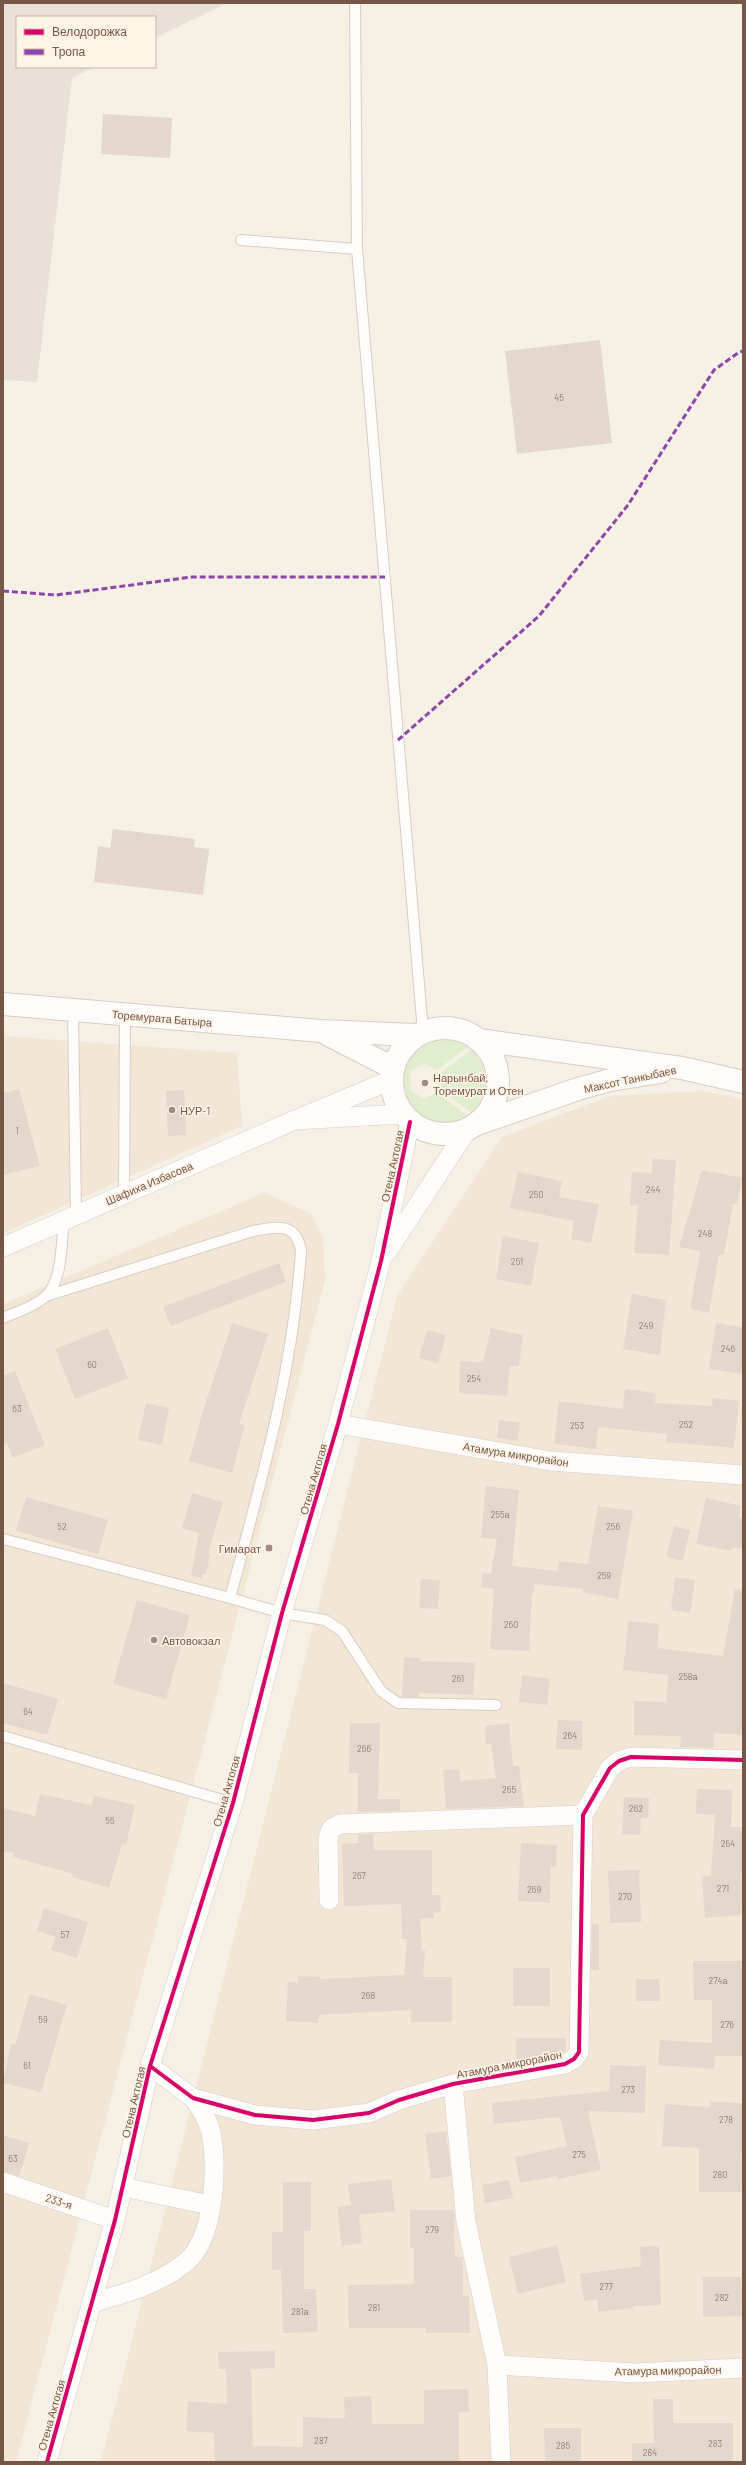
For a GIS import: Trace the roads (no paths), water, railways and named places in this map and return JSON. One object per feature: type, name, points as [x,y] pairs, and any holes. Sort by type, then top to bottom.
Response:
[{"type":"street","name":"Торемурата Батыра","points":[[3,1004],[321,1031],[419,1034]]},
{"type":"street","points":[[439,1028],[458,1029],[479,1040],[494,1059],[499,1082],[493,1105],[472,1127],[456,1134],[438,1134],[420,1129],[406,1118],[392,1092],[392,1074],[404,1047],[419,1034],[439,1028]]},
{"type":"street","points":[[321,1031],[392,1074]]},
{"type":"street","name":"Максот Танкыбаев","points":[[479,1040],[682,1068]]},
{"type":"street","points":[[682,1068],[743,1082]]},
{"type":"street","name":"Максот Танкыбаев","points":[[472,1127],[610,1080],[682,1068]]},
{"type":"street","name":"Шафиха Избасова","points":[[3,1247],[124,1193],[295,1120],[392,1074]]},
{"type":"street","points":[[295,1120],[406,1118]]},
{"type":"street","name":"Отена Актогая","points":[[47,2462],[115,2220],[150,2066],[233,1803],[282,1614],[338,1424],[381,1261],[406,1118]]},
{"type":"street","name":"Отена Актогая","points":[[381,1261],[472,1127]]},
{"type":"street","name":"Атамура микрорайон","points":[[338,1424],[551,1461],[743,1475]]},
{"type":"street","name":"Атамура микрорайон","points":[[150,2066],[193,2098],[254,2115],[314,2120],[370,2113],[399,2100],[454,2084],[565,2064],[574,2059],[579,2052],[583,1815],[610,1768],[619,1761],[631,1757],[743,1760]]},
{"type":"street","points":[[329,1900],[328,1838],[331,1829],[340,1824],[583,1815]]},
{"type":"street","name":"Атамура микрорайон","points":[[454,2084],[466,2222],[497,2365],[500,2462]]},
{"type":"street","points":[[92,2303],[140,2288],[186,2262],[204,2239],[210,2205],[215,2160],[211,2132],[205,2116],[193,2098]]},
{"type":"street","name":"233-я","points":[[3,2182],[115,2220]]},
{"type":"street","points":[[123,2187],[210,2205]]},
{"type":"street","name":"Атамура микрорайон","points":[[497,2365],[636,2372],[743,2368]]},
{"type":"lane","points":[[355,3],[357,249],[419,1034]]},
{"type":"lane","points":[[241,240],[357,249]]},
{"type":"lane","points":[[46,1296],[53,1287],[70,1217],[72,1010]]},
{"type":"lane","points":[[124,1193],[125,1015]]},
{"type":"lane","points":[[3,1318],[34,1304],[46,1296],[253,1231],[285,1228],[295,1232],[299,1240],[301,1251],[287,1374],[272,1440],[230,1598]]},
{"type":"lane","points":[[3,1539],[230,1598],[282,1614],[325,1620],[342,1631],[381,1691],[398,1703],[496,1705]]},
{"type":"lane","points":[[3,1736],[233,1803]]},
{"type":"place","name":"Нарынбай, Торемурат и Отен","points":[[425,1083]]},
{"type":"place","name":"НУР-1","points":[[172,1110]]},
{"type":"place","name":"Гимарат","points":[[269,1548]]},
{"type":"place","name":"Автовокзал","points":[[154,1640]]}]
